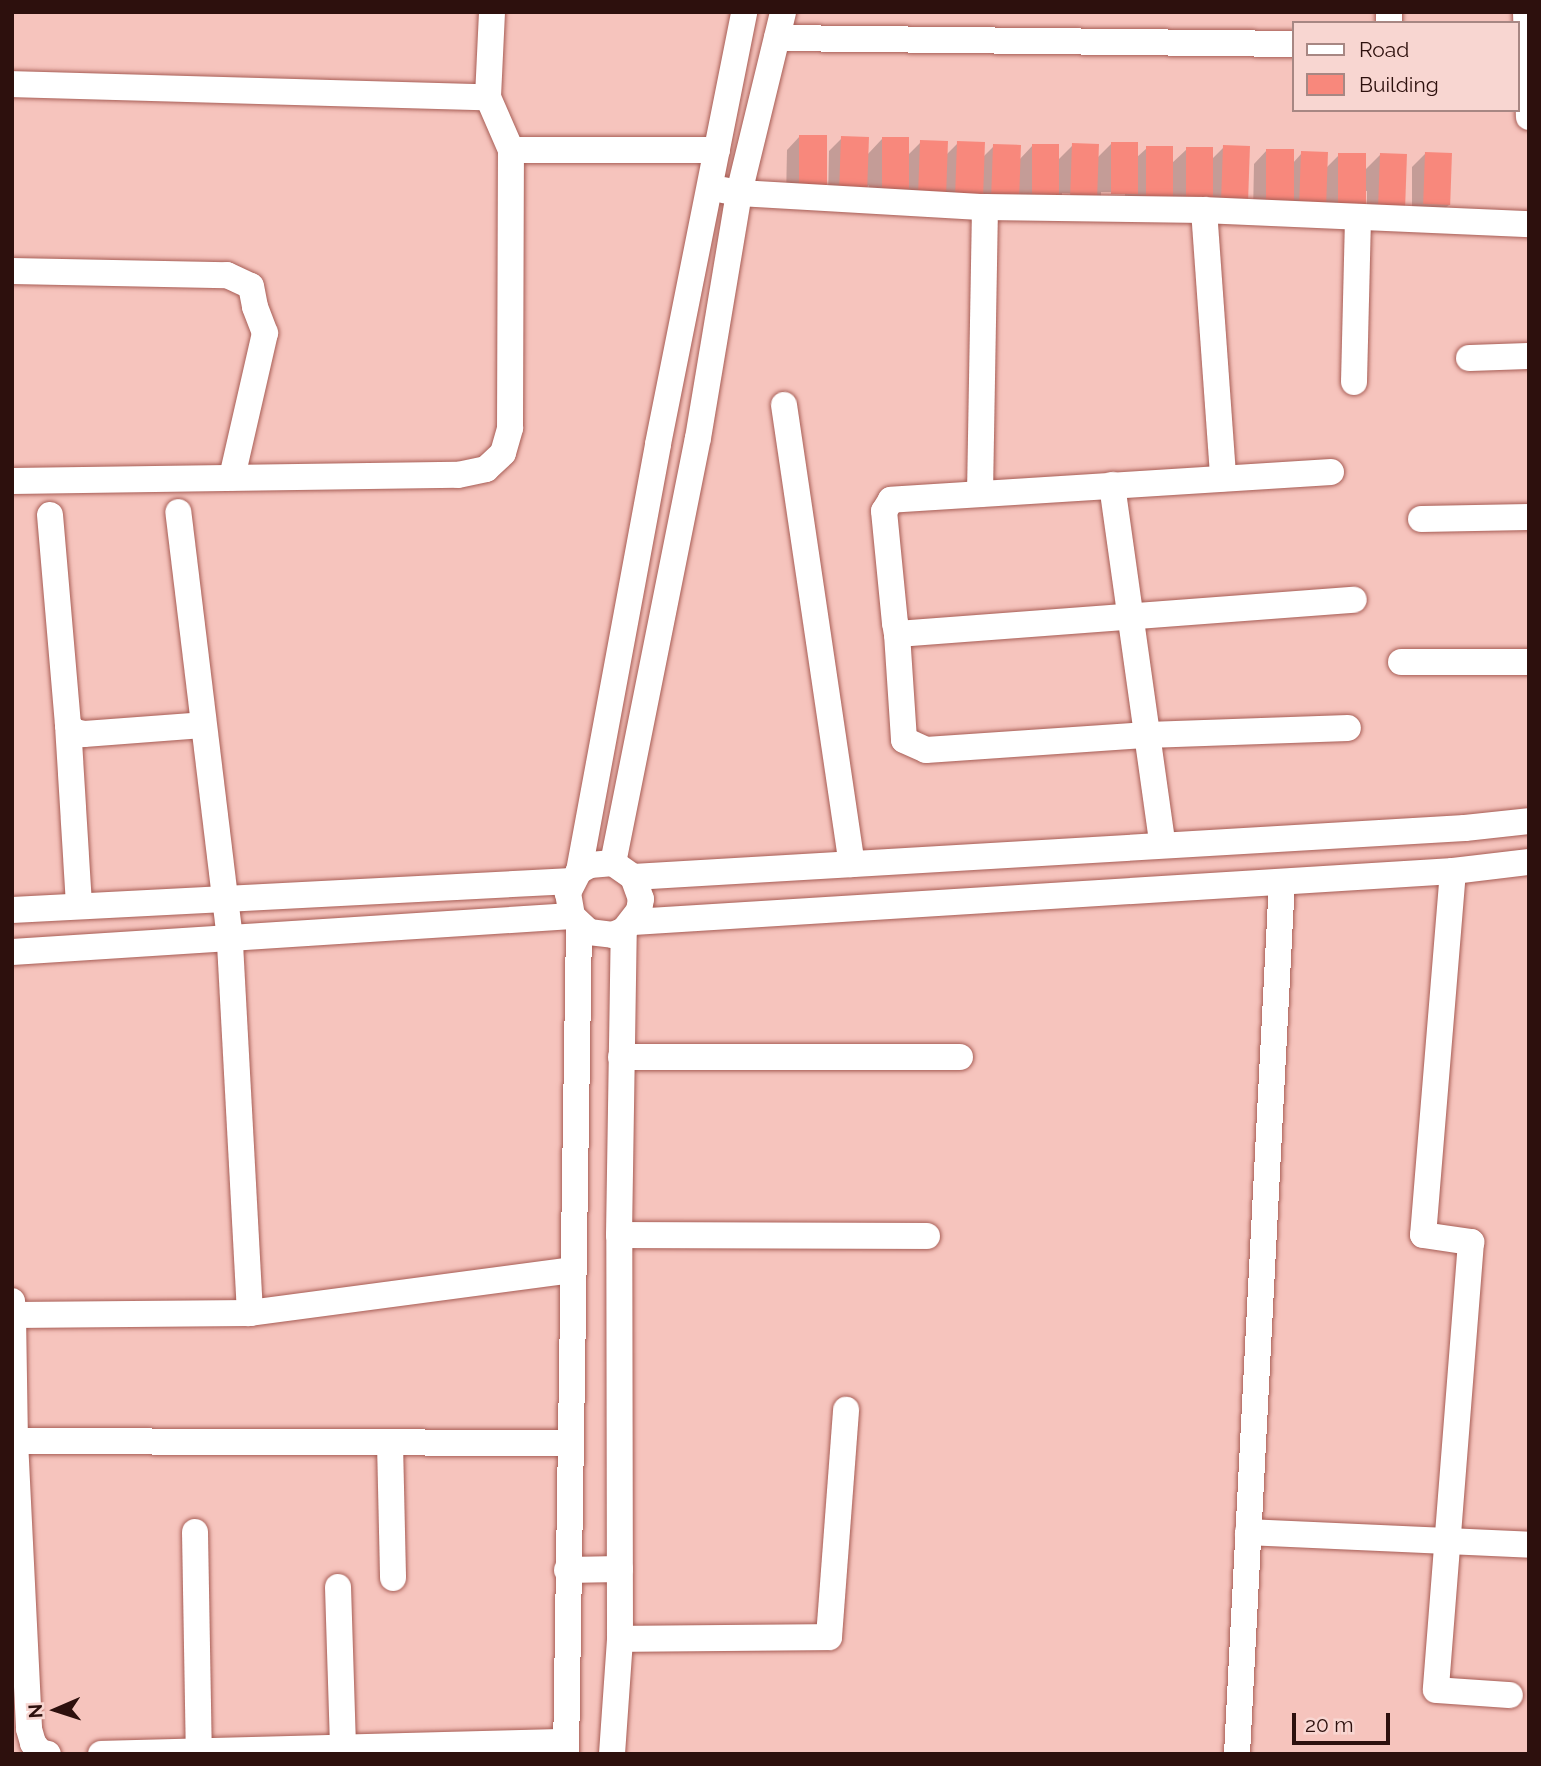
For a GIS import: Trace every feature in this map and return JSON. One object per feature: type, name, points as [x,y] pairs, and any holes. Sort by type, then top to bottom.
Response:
[{"type":"street","points":[[12,481],[458,475],[486,470],[503,453],[510,428],[511,150],[488,97],[492,12]]},
{"type":"street","points":[[101,1754],[342,1747],[566,1748],[575,921],[568,893],[575,876],[744,12]]},
{"type":"street","points":[[1526,12],[1529,117]]},
{"type":"street","points":[[612,1754],[620,1639],[621,1057],[628,926],[641,899],[623,870],[739,193],[780,25],[1292,44]]},
{"type":"street","points":[[12,84],[488,97]]},
{"type":"street","points":[[511,150],[717,150]]},
{"type":"street","points":[[709,186],[739,193],[985,207],[1204,210],[1358,219],[1529,224]]},
{"type":"street","points":[[980,494],[985,207]]},
{"type":"street","points":[[1204,210],[1223,478]]},
{"type":"street","points":[[1354,382],[1358,219]]},
{"type":"street","points":[[12,271],[227,275],[251,286],[255,307],[265,333],[232,477]]},
{"type":"street","points":[[1469,358],[1529,356]]},
{"type":"street","points":[[784,405],[852,864]]},
{"type":"street","points":[[1331,472],[891,500],[884,511],[897,634],[904,740],[926,750],[1147,735],[1348,729]]},
{"type":"street","points":[[1112,485],[1162,843]]},
{"type":"street","points":[[178,512],[229,939],[250,1312]]},
{"type":"street","points":[[50,515],[68,725],[79,906]]},
{"type":"street","points":[[1421,520],[1529,517]]},
{"type":"street","points":[[897,634],[1354,600]]},
{"type":"street","points":[[1401,662],[1529,662]]},
{"type":"street","points":[[68,725],[75,732],[83,734],[203,725]]},
{"type":"street","points":[[12,910],[575,876],[590,865],[623,870],[852,864],[1162,843],[1465,828],[1529,821]]},
{"type":"street","points":[[12,952],[575,921],[601,935],[628,926],[1452,871],[1529,862]]},
{"type":"street","points":[[1452,871],[1423,1236],[1471,1241],[1436,1690],[1510,1695]]},
{"type":"street","points":[[1237,1754],[1282,881]]},
{"type":"street","points":[[621,1057],[960,1056]]},
{"type":"street","points":[[619,1235],[927,1236]]},
{"type":"street","points":[[48,1754],[40,1752],[33,1743],[29,1729],[14,1441],[13,1308],[250,1312],[572,1270]]},
{"type":"street","points":[[620,1639],[829,1637],[846,1410]]},
{"type":"street","points":[[14,1441],[569,1443]]},
{"type":"street","points":[[390,1443],[393,1578]]},
{"type":"street","points":[[195,1532],[199,1751]]},
{"type":"street","points":[[1248,1532],[1529,1545]]},
{"type":"street","points":[[567,1570],[620,1569]]},
{"type":"street","points":[[338,1587],[342,1747]]},
{"type":"building","points":[[799,135],[827,135],[827,187],[799,187]]},
{"type":"building","points":[[841,136],[869,137],[867,189],[839,188]]},
{"type":"building","points":[[882,137],[909,137],[909,189],[882,189]]},
{"type":"building","points":[[920,140],[948,141],[946,193],[918,192]]},
{"type":"building","points":[[957,141],[985,142],[983,195],[955,194]]},
{"type":"building","points":[[1111,142],[1138,142],[1138,194],[1111,194]]},
{"type":"building","points":[[1072,143],[1099,144],[1097,196],[1070,195]]},
{"type":"building","points":[[993,144],[1021,145],[1019,197],[991,196]]},
{"type":"building","points":[[1032,144],[1059,144],[1059,196],[1032,196]]},
{"type":"building","points":[[1223,145],[1250,146],[1248,199],[1221,198]]},
{"type":"building","points":[[1146,146],[1173,146],[1173,198],[1146,198]]},
{"type":"building","points":[[1186,147],[1213,147],[1213,199],[1186,199]]},
{"type":"building","points":[[1266,149],[1294,149],[1294,201],[1266,201]]},
{"type":"building","points":[[1301,151],[1328,152],[1326,204],[1299,203]]},
{"type":"building","points":[[1425,152],[1452,153],[1450,205],[1423,204]]},
{"type":"building","points":[[1338,153],[1366,153],[1366,206],[1338,206]]},
{"type":"building","points":[[1380,153],[1407,154],[1405,207],[1378,206]]}]
